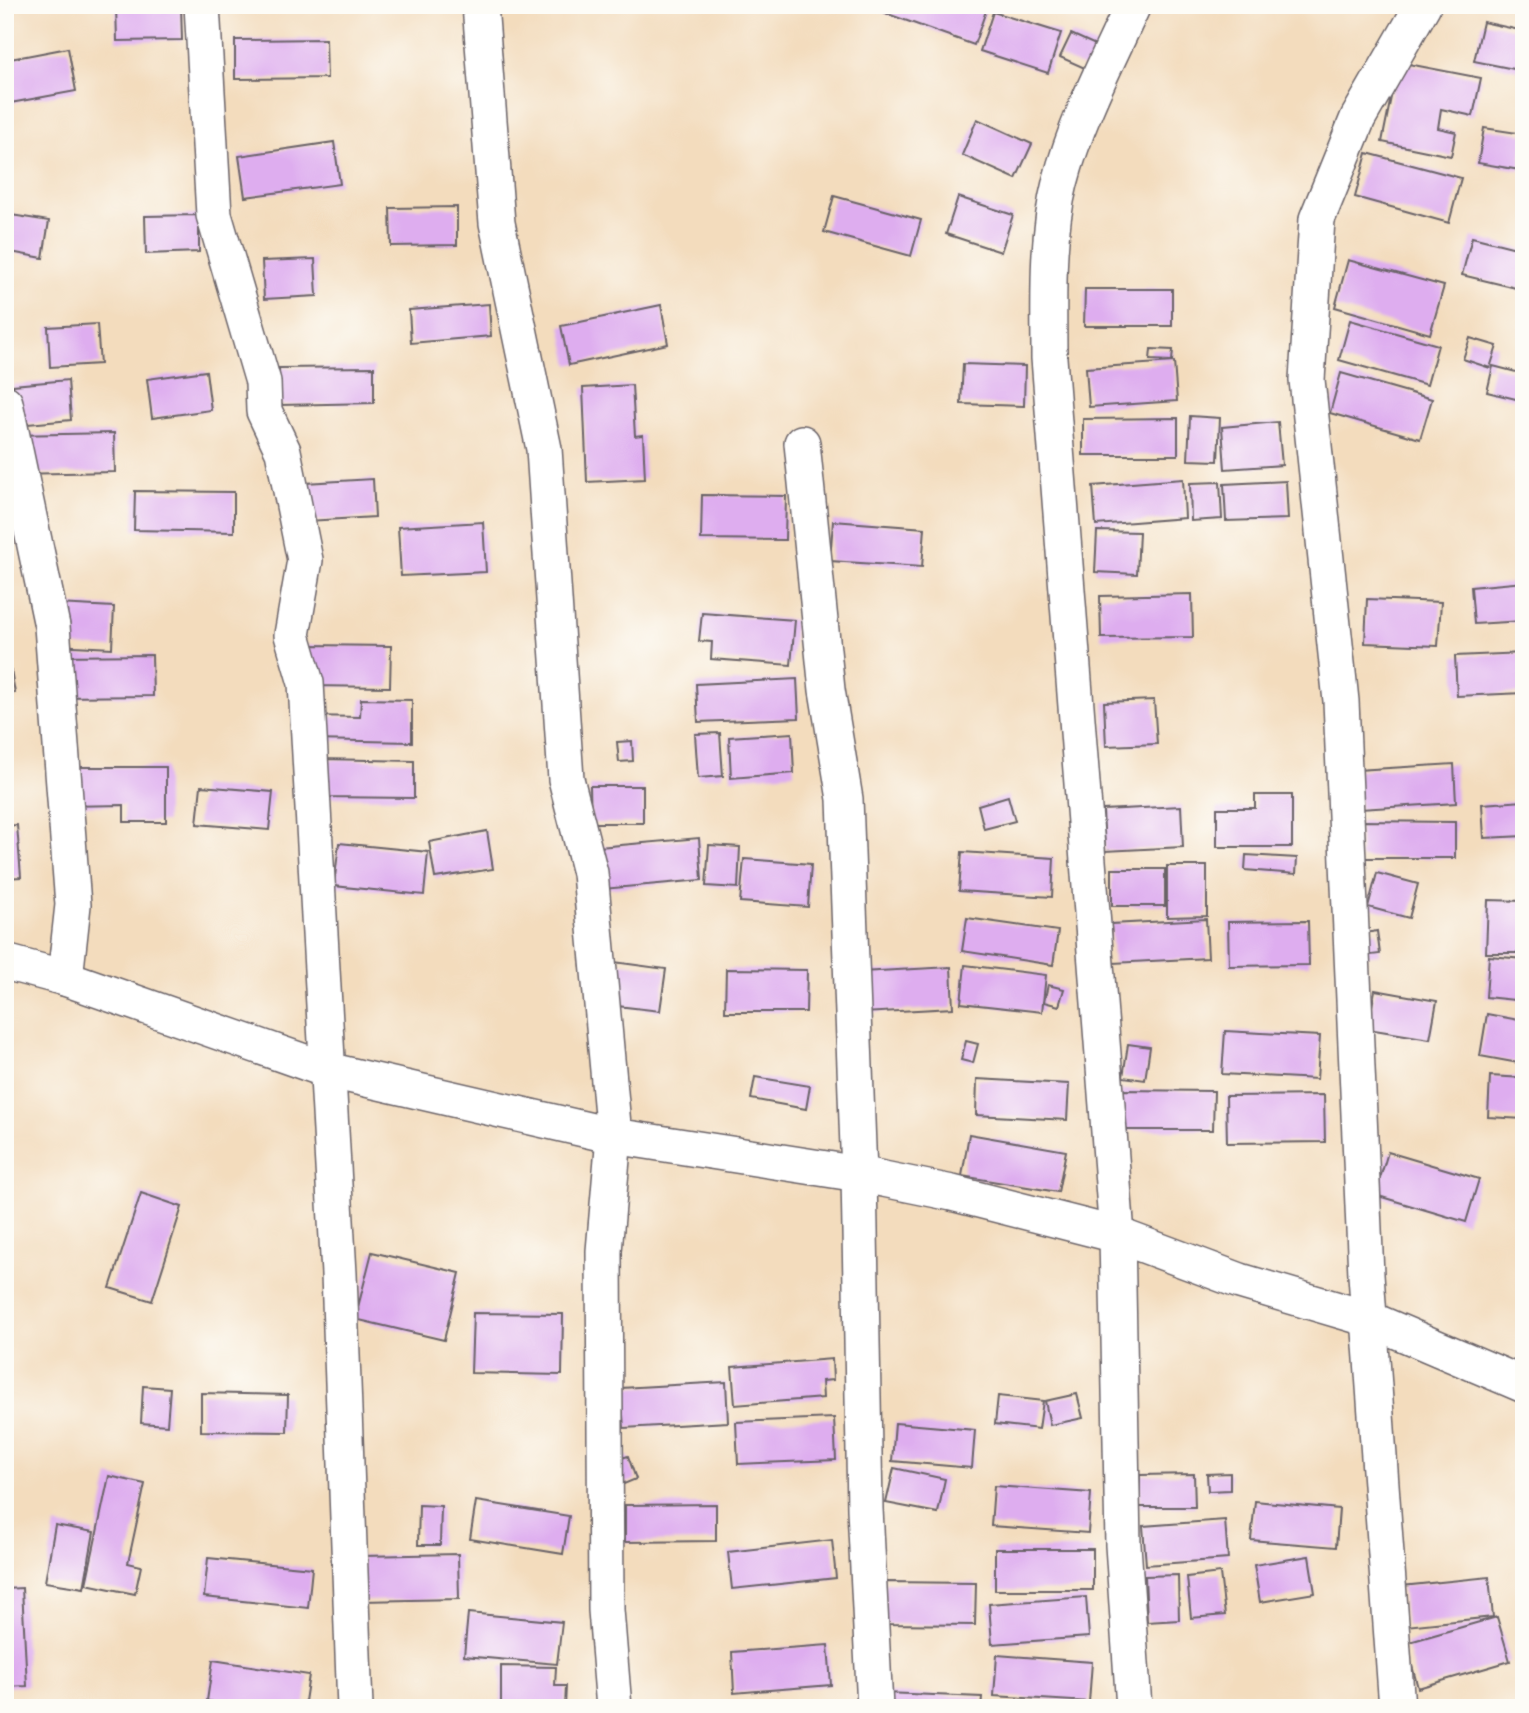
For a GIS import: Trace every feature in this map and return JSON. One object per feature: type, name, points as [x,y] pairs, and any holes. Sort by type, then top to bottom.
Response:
[{"type":"street","points":[[202,5],[214,215],[263,382],[264,411],[283,451],[305,560],[292,635],[306,683],[339,1274],[355,1708]]},
{"type":"street","points":[[480,5],[497,223],[544,449],[566,779],[590,873],[614,1136],[604,1251],[606,1610],[614,1708]]},
{"type":"street","points":[[1133,5],[1094,91],[1060,183],[1049,286],[1049,358],[1117,1235],[1123,1545],[1134,1708]]},
{"type":"street","points":[[1396,1708],[1369,1319],[1341,701],[1307,380],[1317,219],[1358,118],[1423,5]]},
{"type":"street","points":[[5,403],[52,626],[73,905],[65,978]]},
{"type":"street","points":[[802,443],[827,690],[845,799],[859,1174],[865,1509],[875,1708]]},
{"type":"street","points":[[5,962],[65,978],[327,1070],[614,1136],[859,1174],[952,1193],[1117,1235],[1240,1281],[1369,1319],[1524,1385]]},
{"type":"building","points":[[116,5],[181,5],[182,40],[117,41]]},
{"type":"building","points":[[875,5],[988,5],[974,45],[874,9]]},
{"type":"building","points":[[993,12],[1061,33],[1048,73],[980,51]]},
{"type":"building","points":[[1483,22],[1524,31],[1524,71],[1474,61]]},
{"type":"building","points":[[1071,34],[1100,47],[1089,70],[1060,57]]},
{"type":"building","points":[[326,39],[327,78],[235,79],[235,40]]},
{"type":"building","points":[[68,48],[76,91],[5,104],[5,60]]},
{"type":"building","points":[[1398,62],[1481,78],[1473,116],[1441,109],[1438,128],[1456,132],[1451,156],[1382,142]]},
{"type":"building","points":[[977,119],[1032,144],[1016,179],[962,155]]},
{"type":"building","points":[[1484,128],[1524,134],[1520,170],[1478,163]]},
{"type":"building","points":[[334,142],[340,184],[245,197],[239,156]]},
{"type":"building","points":[[1367,153],[1461,178],[1449,223],[1355,197]]},
{"type":"building","points":[[834,196],[921,220],[911,256],[824,232]]},
{"type":"building","points":[[958,197],[1013,215],[1001,252],[946,234]]},
{"type":"building","points":[[457,207],[457,245],[391,246],[390,208]]},
{"type":"building","points":[[5,214],[49,221],[43,258],[5,251]]},
{"type":"building","points":[[199,215],[199,252],[146,254],[145,216]]},
{"type":"building","points":[[1472,237],[1524,250],[1524,290],[1462,275]]},
{"type":"building","points":[[315,259],[317,296],[264,299],[262,261]]},
{"type":"building","points":[[1348,260],[1444,286],[1430,334],[1335,307]]},
{"type":"building","points":[[1085,289],[1172,289],[1172,326],[1084,326]]},
{"type":"building","points":[[489,304],[491,336],[411,343],[409,310]]},
{"type":"building","points":[[661,305],[668,344],[569,365],[561,326]]},
{"type":"building","points":[[1350,320],[1438,345],[1427,385],[1339,360]]},
{"type":"building","points":[[97,324],[100,364],[50,367],[48,327]]},
{"type":"building","points":[[1470,338],[1497,346],[1490,368],[1463,359]]},
{"type":"building","points":[[1151,349],[1173,350],[1172,361],[1150,360]]},
{"type":"building","points":[[1174,362],[1177,401],[1089,407],[1086,368]]},
{"type":"building","points":[[963,364],[1025,366],[1024,406],[961,404]]},
{"type":"building","points":[[1493,366],[1524,374],[1524,401],[1487,392]]},
{"type":"building","points":[[374,367],[374,403],[280,405],[279,368]]},
{"type":"building","points":[[206,371],[211,410],[152,418],[147,379]]},
{"type":"building","points":[[1341,373],[1432,399],[1420,439],[1330,413]]},
{"type":"building","points":[[68,380],[71,420],[17,425],[13,385]]},
{"type":"building","points":[[632,385],[635,436],[643,435],[645,479],[587,482],[583,388]]},
{"type":"building","points":[[1190,416],[1220,418],[1218,461],[1188,460]]},
{"type":"building","points":[[1178,418],[1178,455],[1083,455],[1083,419]]},
{"type":"building","points":[[1278,422],[1282,465],[1225,469],[1222,427]]},
{"type":"building","points":[[114,433],[115,472],[14,474],[13,435]]},
{"type":"building","points":[[373,479],[375,517],[307,521],[305,483]]},
{"type":"building","points":[[1183,479],[1185,518],[1096,525],[1093,486]]},
{"type":"building","points":[[1286,481],[1288,519],[1226,521],[1224,484]]},
{"type":"building","points":[[1220,482],[1222,519],[1191,521],[1190,483]]},
{"type":"building","points":[[135,491],[234,492],[234,532],[134,530]]},
{"type":"building","points":[[702,495],[786,496],[785,540],[701,539]]},
{"type":"building","points":[[833,521],[925,528],[922,567],[830,561]]},
{"type":"building","points":[[483,522],[486,572],[401,576],[398,527]]},
{"type":"building","points":[[1097,531],[1139,532],[1137,574],[1095,572]]},
{"type":"building","points":[[1524,582],[1524,621],[1474,624],[1471,587]]},
{"type":"building","points":[[1192,594],[1193,637],[1101,638],[1100,596]]},
{"type":"building","points":[[1367,599],[1441,602],[1438,646],[1365,643]]},
{"type":"building","points":[[57,604],[114,607],[112,648],[55,645]]},
{"type":"building","points":[[702,613],[795,620],[791,665],[711,659],[712,642],[699,641]]},
{"type":"building","points":[[308,645],[391,646],[390,687],[308,686]]},
{"type":"building","points":[[8,652],[15,693],[5,695],[5,653]]},
{"type":"building","points":[[1524,653],[1524,693],[1457,696],[1455,656]]},
{"type":"building","points":[[152,655],[153,696],[57,697],[57,656]]},
{"type":"building","points":[[797,679],[799,718],[698,722],[696,684]]},
{"type":"building","points":[[361,699],[412,700],[412,742],[312,740],[312,716],[360,717]]},
{"type":"building","points":[[1154,700],[1157,744],[1106,746],[1104,702]]},
{"type":"building","points":[[720,733],[723,776],[698,778],[695,734]]},
{"type":"building","points":[[792,733],[794,773],[731,778],[729,737]]},
{"type":"building","points":[[632,741],[633,761],[619,762],[617,742]]},
{"type":"building","points":[[323,759],[414,761],[414,798],[322,797]]},
{"type":"building","points":[[1454,764],[1456,803],[1360,809],[1357,770]]},
{"type":"building","points":[[65,767],[166,767],[166,822],[124,822],[124,805],[65,806]]},
{"type":"building","points":[[201,786],[273,792],[269,830],[197,824]]},
{"type":"building","points":[[590,786],[643,786],[643,823],[591,823]]},
{"type":"building","points":[[1255,795],[1292,795],[1292,847],[1217,847],[1217,808],[1255,808]]},
{"type":"building","points":[[1008,796],[1015,821],[984,829],[978,805]]},
{"type":"building","points":[[1524,801],[1524,836],[1484,838],[1482,804]]},
{"type":"building","points":[[1181,806],[1183,847],[1105,851],[1103,810]]},
{"type":"building","points":[[1360,821],[1455,822],[1455,858],[1360,858]]},
{"type":"building","points":[[17,825],[21,877],[5,878],[5,826]]},
{"type":"building","points":[[487,831],[493,869],[435,878],[429,842]]},
{"type":"building","points":[[699,838],[702,880],[603,889],[599,847]]},
{"type":"building","points":[[339,843],[428,852],[424,895],[334,886]]},
{"type":"building","points":[[709,845],[740,847],[738,888],[706,886]]},
{"type":"building","points":[[962,852],[1054,858],[1052,897],[959,891]]},
{"type":"building","points":[[1246,855],[1297,858],[1296,874],[1245,870]]},
{"type":"building","points":[[744,859],[811,864],[808,907],[740,902]]},
{"type":"building","points":[[1167,866],[1207,866],[1207,916],[1167,917]]},
{"type":"building","points":[[1112,869],[1165,869],[1165,906],[1112,906]]},
{"type":"building","points":[[1377,873],[1418,884],[1409,918],[1368,907]]},
{"type":"building","points":[[1488,900],[1524,901],[1524,953],[1486,953]]},
{"type":"building","points":[[967,918],[1058,931],[1053,965],[962,951]]},
{"type":"building","points":[[1206,919],[1208,958],[1113,963],[1111,924]]},
{"type":"building","points":[[1308,921],[1309,965],[1229,966],[1228,922]]},
{"type":"building","points":[[1377,931],[1380,954],[1363,956],[1360,934]]},
{"type":"building","points":[[1489,956],[1524,959],[1524,1001],[1486,997]]},
{"type":"building","points":[[614,962],[666,969],[660,1011],[609,1005]]},
{"type":"building","points":[[965,965],[1046,975],[1042,1012],[961,1003]]},
{"type":"building","points":[[951,967],[953,1008],[863,1013],[861,972]]},
{"type":"building","points":[[726,969],[807,970],[806,1012],[725,1012]]},
{"type":"building","points":[[1048,985],[1064,989],[1059,1006],[1044,1002]]},
{"type":"building","points":[[1375,990],[1437,1001],[1430,1039],[1368,1029]]},
{"type":"building","points":[[1487,1014],[1524,1021],[1524,1064],[1480,1056]]},
{"type":"building","points":[[1225,1031],[1320,1036],[1317,1079],[1222,1074]]},
{"type":"building","points":[[966,1041],[978,1044],[973,1063],[961,1060]]},
{"type":"building","points":[[1128,1044],[1150,1047],[1145,1080],[1123,1077]]},
{"type":"building","points":[[1490,1076],[1524,1078],[1524,1119],[1488,1117]]},
{"type":"building","points":[[755,1077],[810,1086],[806,1109],[751,1099]]},
{"type":"building","points":[[977,1079],[1069,1084],[1067,1120],[976,1115]]},
{"type":"building","points":[[1121,1090],[1214,1091],[1213,1130],[1120,1130]]},
{"type":"building","points":[[1324,1095],[1325,1142],[1227,1143],[1226,1096]]},
{"type":"building","points":[[969,1134],[1066,1151],[1058,1192],[962,1176]]},
{"type":"building","points":[[1388,1152],[1479,1179],[1466,1222],[1375,1195]]},
{"type":"building","points":[[141,1193],[182,1207],[152,1301],[110,1288]]},
{"type":"building","points":[[372,1252],[460,1273],[444,1340],[355,1319]]},
{"type":"building","points":[[473,1313],[563,1314],[562,1375],[471,1373]]},
{"type":"building","points":[[832,1359],[833,1380],[822,1381],[823,1398],[735,1405],[732,1367]]},
{"type":"building","points":[[726,1382],[728,1422],[624,1428],[621,1388]]},
{"type":"building","points":[[143,1386],[170,1388],[167,1425],[141,1423]]},
{"type":"building","points":[[201,1393],[288,1395],[287,1432],[201,1431]]},
{"type":"building","points":[[1077,1394],[1083,1418],[1050,1425],[1045,1401]]},
{"type":"building","points":[[998,1396],[1043,1401],[1039,1429],[995,1424]]},
{"type":"building","points":[[834,1418],[836,1460],[738,1464],[736,1422]]},
{"type":"building","points":[[895,1423],[975,1430],[972,1468],[892,1461]]},
{"type":"building","points":[[628,1456],[636,1479],[624,1484],[616,1460]]},
{"type":"building","points":[[894,1468],[945,1479],[938,1513],[886,1503]]},
{"type":"building","points":[[1230,1473],[1230,1490],[1208,1491],[1207,1474]]},
{"type":"building","points":[[1194,1474],[1195,1507],[1140,1507],[1140,1475]]},
{"type":"building","points":[[109,1476],[145,1484],[128,1563],[141,1566],[135,1594],[86,1584]]},
{"type":"building","points":[[994,1486],[1091,1493],[1088,1533],[991,1526]]},
{"type":"building","points":[[476,1501],[569,1516],[563,1554],[470,1539]]},
{"type":"building","points":[[1255,1501],[1339,1509],[1336,1547],[1251,1540]]},
{"type":"building","points":[[716,1504],[716,1541],[625,1542],[625,1505]]},
{"type":"building","points":[[419,1505],[441,1506],[440,1545],[418,1545]]},
{"type":"building","points":[[1225,1520],[1228,1559],[1146,1565],[1143,1526]]},
{"type":"building","points":[[55,1525],[94,1532],[84,1588],[45,1582]]},
{"type":"building","points":[[832,1540],[836,1578],[732,1589],[728,1552]]},
{"type":"building","points":[[995,1549],[1093,1549],[1093,1590],[995,1590]]},
{"type":"building","points":[[458,1554],[459,1599],[362,1601],[362,1556]]},
{"type":"building","points":[[1309,1556],[1315,1593],[1260,1602],[1254,1565]]},
{"type":"building","points":[[208,1558],[312,1568],[308,1608],[204,1597]]},
{"type":"building","points":[[1220,1573],[1225,1615],[1191,1618],[1187,1577]]},
{"type":"building","points":[[1178,1575],[1179,1620],[1147,1622],[1145,1576]]},
{"type":"building","points":[[1489,1577],[1493,1617],[1406,1626],[1402,1586]]},
{"type":"building","points":[[885,1582],[976,1583],[975,1625],[884,1624]]},
{"type":"building","points":[[22,1588],[27,1686],[5,1687],[5,1589]]},
{"type":"building","points":[[1086,1597],[1089,1637],[992,1644],[989,1604]]},
{"type":"building","points":[[468,1613],[562,1622],[557,1664],[464,1656]]},
{"type":"building","points":[[1497,1617],[1510,1661],[1418,1688],[1406,1643]]},
{"type":"building","points":[[828,1645],[831,1685],[734,1693],[732,1652]]},
{"type":"building","points":[[997,1655],[1092,1662],[1089,1702],[994,1696]]},
{"type":"building","points":[[213,1660],[309,1675],[304,1708],[251,1708],[207,1701]]},
{"type":"building","points":[[501,1666],[556,1667],[555,1686],[566,1686],[565,1707],[501,1706]]},
{"type":"building","points":[[885,1693],[982,1697],[981,1708],[884,1708]]}]
